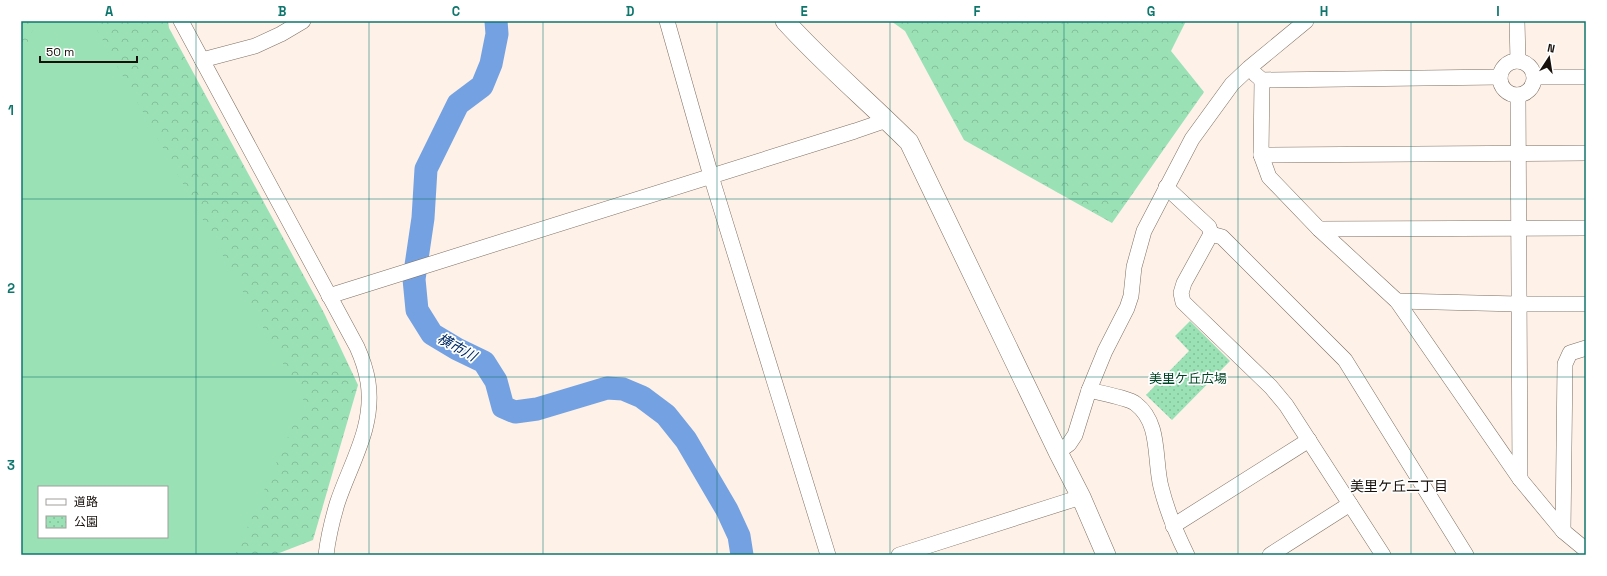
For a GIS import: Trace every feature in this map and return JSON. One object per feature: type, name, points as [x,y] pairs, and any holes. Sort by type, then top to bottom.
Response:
[{"type":"street","points":[[181,21],[357,347],[364,365],[368,382],[370,404],[366,431],[337,503],[330,528],[326,555]]},
{"type":"street","points":[[202,60],[256,46],[304,21]]},
{"type":"street","points":[[667,21],[711,176],[828,555]]},
{"type":"street","points":[[785,21],[808,46],[909,142],[1081,497],[1106,555]]},
{"type":"street","points":[[1058,452],[1069,444],[1075,435],[1089,390],[1105,350],[1132,296],[1134,266],[1144,231],[1192,139],[1232,84],[1248,68],[1306,21]]},
{"type":"street","points":[[1517,21],[1518,61]]},
{"type":"street","points":[[1518,61],[1527,64],[1535,77],[1529,91],[1518,96],[1513,95],[1503,88],[1500,77],[1504,68],[1508,64],[1518,61]]},
{"type":"street","points":[[1248,68],[1262,80],[1500,77]]},
{"type":"street","points":[[1535,77],[1586,77]]},
{"type":"street","points":[[1262,80],[1260,155],[1269,177],[1319,229],[1398,301],[1520,479],[1564,531],[1586,550]]},
{"type":"street","points":[[1518,96],[1520,479]]},
{"type":"street","points":[[329,296],[887,120]]},
{"type":"street","points":[[1260,155],[1519,153],[1586,154]]},
{"type":"street","points":[[1166,187],[1209,228],[1211,234],[1184,283],[1181,293],[1183,302],[1270,387],[1286,406],[1383,555]]},
{"type":"street","points":[[1319,229],[1586,228]]},
{"type":"street","points":[[1211,234],[1222,237],[1345,360],[1466,555]]},
{"type":"street","points":[[1398,301],[1586,304]]},
{"type":"street","points":[[1564,531],[1565,364],[1570,353],[1586,348]]},
{"type":"street","points":[[1089,390],[1135,403],[1146,413],[1153,427],[1161,486],[1173,526],[1187,555]]},
{"type":"street","points":[[1173,526],[1309,440]]},
{"type":"street","points":[[899,555],[1081,497]]},
{"type":"street","points":[[1270,555],[1350,504]]},
{"type":"green space","points":[[21,21],[108,21],[317,400],[257,555],[21,555]]},
{"type":"green space","points":[[21,21],[36,21],[21,60]]},
{"type":"green space","points":[[92,21],[168,21],[169,28],[324,313],[358,385],[313,540],[274,555],[235,555],[304,401]]},
{"type":"green space","points":[[891,21],[1186,21],[1171,51],[1204,92],[1112,223],[964,140],[905,31]]},
{"type":"green space","name":"美里ケ丘広場","points":[[1190,321],[1230,361],[1172,420],[1146,395],[1189,351],[1175,336]]},
{"type":"waterway","name":"横市川","points":[[496,21],[497,34],[491,64],[482,86],[458,104],[426,169],[423,218],[414,279],[417,310],[432,334],[457,349],[484,362],[496,381],[503,407],[515,412],[537,409],[607,388],[623,389],[642,397],[666,415],[686,440],[727,510],[739,536],[742,555]]},
{"type":"district","name":"美里ケ丘二丁目","points":[[1399,486]]}]
